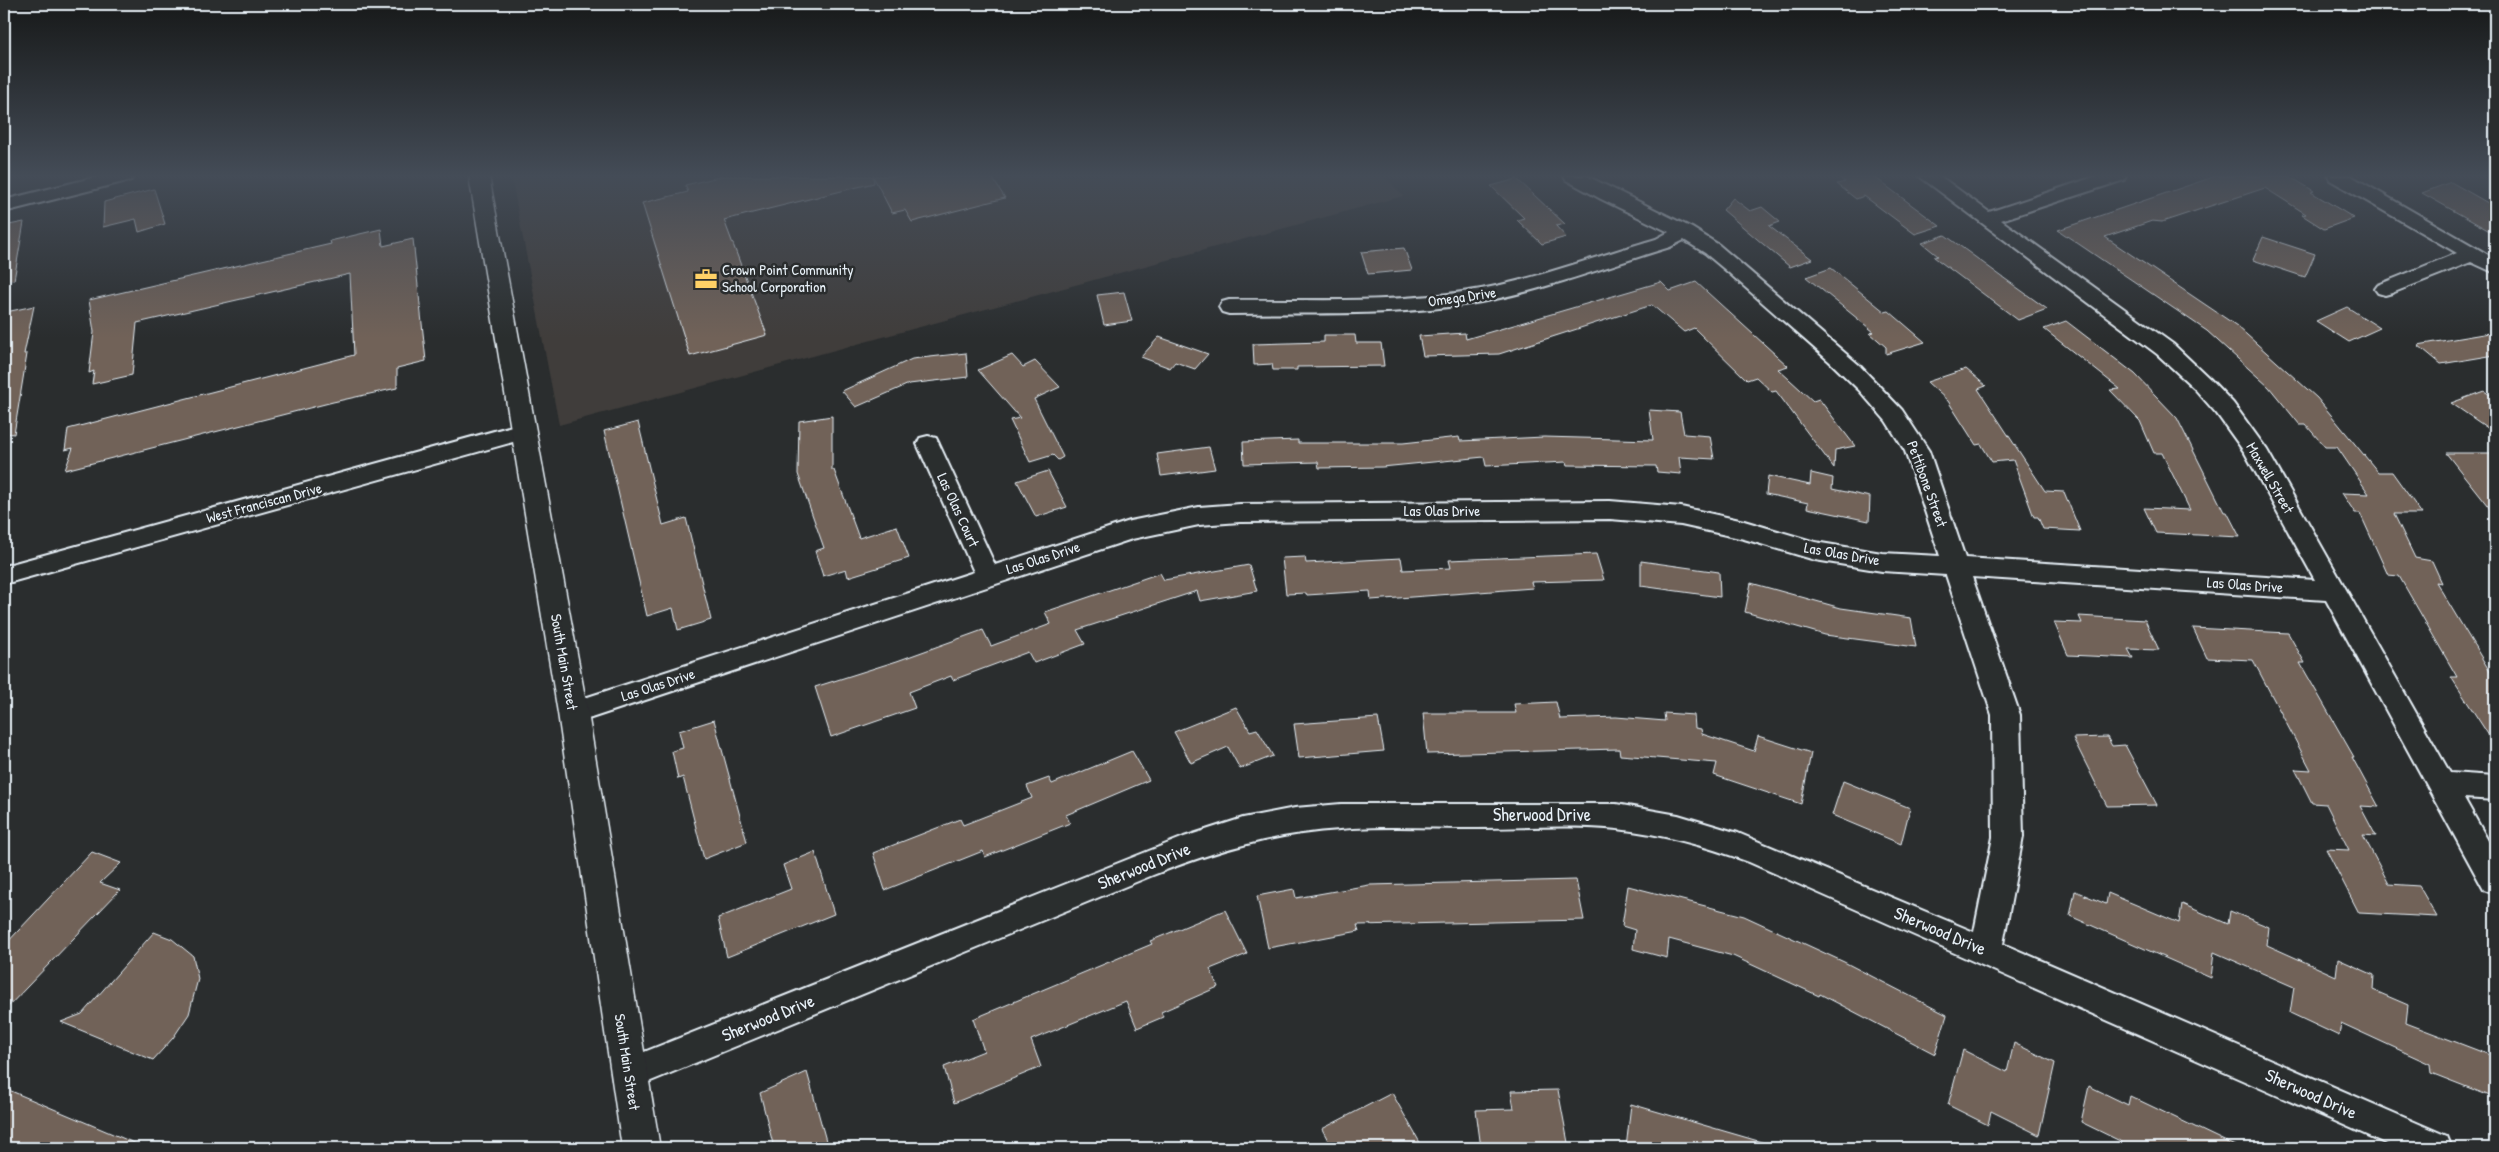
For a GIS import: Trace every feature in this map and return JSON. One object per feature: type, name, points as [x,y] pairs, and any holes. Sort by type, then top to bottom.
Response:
[{"type":"street","name":"South Main Street","points":[[488,230],[573,713],[641,1148]]},
{"type":"street","name":"Pettibone Street","points":[[1679,230],[1724,258],[1859,376],[1894,413],[1917,451],[2006,715],[2008,837],[1986,951]]},
{"type":"street","name":"Maxwell Street","points":[[2001,230],[2165,349],[2194,373],[2218,398],[2255,450],[2495,880]]},
{"type":"street","points":[[2431,230],[2495,267]]},
{"type":"street","name":"Omega Drive","points":[[1229,307],[1414,303],[1473,298],[1500,292],[1663,242],[1684,232]]},
{"type":"street","points":[[2386,289],[2473,254]]},
{"type":"street","name":"West Franciscan Drive","points":[[4,575],[523,431]]},
{"type":"street","name":"Las Olas Court","points":[[928,444],[988,576]]},
{"type":"street","name":"Las Olas Drive","points":[[573,713],[1130,530],[1199,516],[1240,512],[1610,510],[1649,512],[1712,522],[1815,551],[1847,557],[1955,567],[2335,591]]},
{"type":"street","points":[[2443,785],[2495,788]]},
{"type":"street","name":"Sherwood Drive","points":[[629,1074],[1194,846],[1243,831],[1295,821],[1341,816],[1594,815],[1632,817],[1669,823],[1701,832],[1759,853],[2435,1148]]},
{"type":"shaded area","points":[[521,230],[1279,230],[559,425]]},
{"type":"building","points":[[4,230],[23,230],[14,280],[4,279]]},
{"type":"building","points":[[378,230],[381,230],[383,246],[413,239],[426,361],[397,368],[397,388],[333,402],[65,470],[73,448],[65,450],[68,429],[354,355],[350,274],[137,323],[132,375],[92,384],[94,371],[89,373],[94,332],[89,300],[331,244],[330,241]]},
{"type":"building","points":[[650,230],[728,230],[767,335],[690,356]]},
{"type":"building","points":[[1527,230],[1559,230],[1566,237],[1542,244]]},
{"type":"building","points":[[1746,230],[1774,230],[1812,259],[1790,267]]},
{"type":"building","points":[[1909,230],[1928,230],[1915,234]]},
{"type":"building","points":[[2058,230],[2126,230],[2105,237],[2237,326],[2317,398],[2378,472],[2392,472],[2422,514],[2394,514],[2415,558],[2432,561],[2442,583],[2436,582],[2495,680],[2495,745],[2451,677],[2457,677],[2399,576],[2388,575],[2360,513],[2355,513],[2342,493],[2369,494],[2337,447],[2325,447],[2306,425],[2300,425],[2269,387],[2207,331]]},
{"type":"building","points":[[2487,230],[2495,230],[2495,234]]},
{"type":"building","points":[[1945,235],[2047,309],[2018,320],[1934,257],[1938,256],[1922,243]]},
{"type":"building","points":[[2263,237],[2315,254],[2305,277],[2253,260]]},
{"type":"building","points":[[1404,248],[1412,270],[1368,274],[1361,252]]},
{"type":"building","points":[[1831,268],[1885,312],[1889,311],[1925,342],[1886,354],[1886,347],[1870,333],[1874,332],[1806,277]]},
{"type":"building","points":[[1661,282],[1670,291],[1696,282],[1788,366],[1778,369],[1813,401],[1819,399],[1855,446],[1835,450],[1834,468],[1776,391],[1772,392],[1756,377],[1747,380],[1694,328],[1684,332],[1652,305],[1499,354],[1423,356],[1419,336],[1465,333],[1466,339]]},
{"type":"building","points":[[1124,292],[1132,321],[1104,325],[1097,295]]},
{"type":"building","points":[[34,306],[24,354],[27,354],[14,434],[4,433],[4,325],[6,312]]},
{"type":"building","points":[[2347,307],[2380,328],[2349,342],[2316,321]]},
{"type":"building","points":[[2066,321],[2135,374],[2177,418],[2224,512],[2227,512],[2240,537],[2156,533],[2144,508],[2190,510],[2162,453],[2154,453],[2140,421],[2110,390],[2120,389],[2044,329]]},
{"type":"building","points":[[2495,332],[2495,355],[2441,364],[2418,345]]},
{"type":"building","points":[[1324,335],[1355,335],[1356,343],[1381,343],[1384,366],[1297,367],[1297,370],[1273,370],[1272,364],[1254,365],[1253,344],[1324,342]]},
{"type":"building","points":[[1159,337],[1208,354],[1195,369],[1175,362],[1170,368],[1141,357]]},
{"type":"building","points":[[966,353],[968,377],[909,384],[856,407],[842,391],[912,359]]},
{"type":"building","points":[[1012,355],[1023,367],[1035,361],[1060,387],[1034,399],[1063,457],[1058,460],[1053,455],[1030,462],[1010,420],[1020,418],[978,370]]},
{"type":"building","points":[[1966,369],[1986,386],[1978,389],[2045,491],[2064,492],[2080,531],[2043,529],[2038,517],[2034,517],[2013,460],[1992,462],[1981,444],[1976,445],[1948,401],[1927,382]]},
{"type":"building","points":[[2484,391],[2495,398],[2495,433],[2451,403]]},
{"type":"building","points":[[1649,410],[1680,412],[1684,434],[1710,436],[1714,459],[1679,457],[1681,474],[1657,472],[1656,466],[1567,465],[1566,462],[1486,466],[1484,457],[1382,467],[1319,468],[1318,462],[1244,464],[1243,442],[1298,440],[1298,443],[1403,443],[1459,437],[1460,441],[1544,437],[1653,440]]},
{"type":"building","points":[[832,416],[832,470],[834,470],[859,538],[897,526],[909,558],[848,577],[846,569],[823,576],[815,551],[824,548],[798,474],[799,421]]},
{"type":"building","points":[[638,422],[663,525],[686,518],[711,620],[678,630],[673,608],[647,616],[604,431]]},
{"type":"building","points":[[1209,447],[1215,469],[1161,476],[1157,454]]},
{"type":"building","points":[[2446,453],[2495,453],[2495,515]]},
{"type":"building","points":[[1048,471],[1067,507],[1036,517],[1017,481]]},
{"type":"building","points":[[1811,473],[1833,478],[1832,489],[1870,497],[1869,521],[1807,508],[1808,503],[1766,494],[1768,476],[1810,485]]},
{"type":"building","points":[[1596,554],[1604,580],[1531,582],[1533,588],[1371,600],[1370,591],[1307,595],[1306,593],[1286,594],[1282,558],[1305,557],[1306,563],[1401,558],[1403,570],[1451,568],[1449,560]]},
{"type":"building","points":[[1641,561],[1719,572],[1720,597],[1641,586]]},
{"type":"building","points":[[1249,565],[1257,591],[1200,601],[1197,591],[1077,630],[1085,644],[1034,663],[1028,652],[953,680],[951,676],[909,692],[915,708],[831,737],[815,687],[897,661],[983,630],[991,646],[1051,624],[1045,612],[1160,573],[1164,580]]},
{"type":"building","points":[[1751,583],[1841,608],[1911,618],[1916,647],[1825,635],[1745,612]]},
{"type":"building","points":[[2079,616],[2145,620],[2159,650],[2128,649],[2133,658],[2068,655],[2054,622],[2082,623]]},
{"type":"building","points":[[2193,628],[2288,633],[2305,663],[2300,663],[2354,757],[2352,757],[2379,807],[2360,806],[2376,836],[2363,835],[2389,884],[2419,886],[2437,917],[2359,913],[2326,849],[2349,850],[2326,804],[2312,803],[2295,769],[2311,770],[2253,660],[2207,658]]},
{"type":"building","points":[[1556,702],[1560,719],[1616,717],[1665,721],[1664,713],[1694,715],[1695,728],[1701,729],[1702,734],[1754,751],[1758,736],[1811,753],[1801,804],[1714,775],[1717,763],[1620,755],[1619,749],[1427,754],[1423,713],[1516,713],[1514,704]]},
{"type":"building","points":[[1236,707],[1250,731],[1257,729],[1273,756],[1240,769],[1228,747],[1191,763],[1174,732]]},
{"type":"building","points":[[1378,718],[1384,751],[1299,758],[1294,724]]},
{"type":"building","points":[[714,720],[747,842],[704,859],[683,777],[678,779],[672,751],[683,748],[679,731]]},
{"type":"building","points":[[2107,737],[2112,746],[2125,745],[2157,805],[2107,806],[2073,738]]},
{"type":"building","points":[[1132,751],[1149,780],[1066,815],[1070,823],[985,857],[983,851],[885,890],[873,853],[960,819],[963,825],[1032,798],[1027,786],[1049,778],[1052,784]]},
{"type":"building","points":[[1843,781],[1910,808],[1901,844],[1832,815]]},
{"type":"building","points":[[92,852],[121,863],[100,883],[120,890],[4,1011],[4,946]]},
{"type":"building","points":[[815,852],[834,914],[727,957],[718,918],[791,889],[783,865]]},
{"type":"building","points":[[1576,880],[1584,920],[1357,925],[1359,931],[1268,948],[1257,896],[1294,889],[1296,898],[1369,885]]},
{"type":"building","points":[[1628,886],[1744,916],[1844,962],[1947,1015],[1935,1054],[1820,994],[1819,996],[1733,956],[1669,939],[1667,958],[1633,949],[1635,930],[1622,926]]},
{"type":"building","points":[[2075,891],[2106,904],[2108,893],[2179,923],[2182,904],[2228,924],[2230,911],[2269,927],[2267,945],[2336,976],[2338,959],[2374,975],[2373,990],[2408,1005],[2406,1023],[2495,1057],[2495,1098],[2431,1073],[2430,1064],[2341,1023],[2339,1036],[2290,1013],[2294,987],[2214,952],[2211,978],[2070,916]]},
{"type":"building","points":[[1225,910],[1247,954],[1210,969],[1218,987],[1161,1012],[1163,1017],[1137,1028],[1126,1001],[1031,1040],[1041,1067],[954,1103],[944,1067],[984,1051],[973,1019],[1152,944],[1150,941]]},
{"type":"building","points":[[154,932],[172,939],[193,956],[198,979],[189,1014],[173,1038],[153,1060],[61,1022],[82,1014]]},
{"type":"building","points":[[2014,1043],[2055,1063],[2039,1135],[1991,1111],[1988,1125],[1948,1105],[1963,1050],[2007,1072]]},
{"type":"building","points":[[807,1072],[828,1148],[774,1148],[760,1093]]},
{"type":"building","points":[[2089,1086],[2128,1105],[2130,1096],[2239,1148],[2121,1148],[2122,1142],[2081,1122]]},
{"type":"building","points":[[4,1088],[146,1148],[4,1148]]},
{"type":"building","points":[[1558,1090],[1569,1148],[1481,1148],[1476,1110],[1514,1109],[1511,1091]]},
{"type":"building","points":[[1392,1093],[1423,1148],[1332,1148],[1322,1129]]},
{"type":"building","points":[[1631,1104],[1765,1143],[1764,1148],[1626,1148]]},
{"type":"place","name":"Crown Point Community School Corporation","points":[[706,279]]}]
